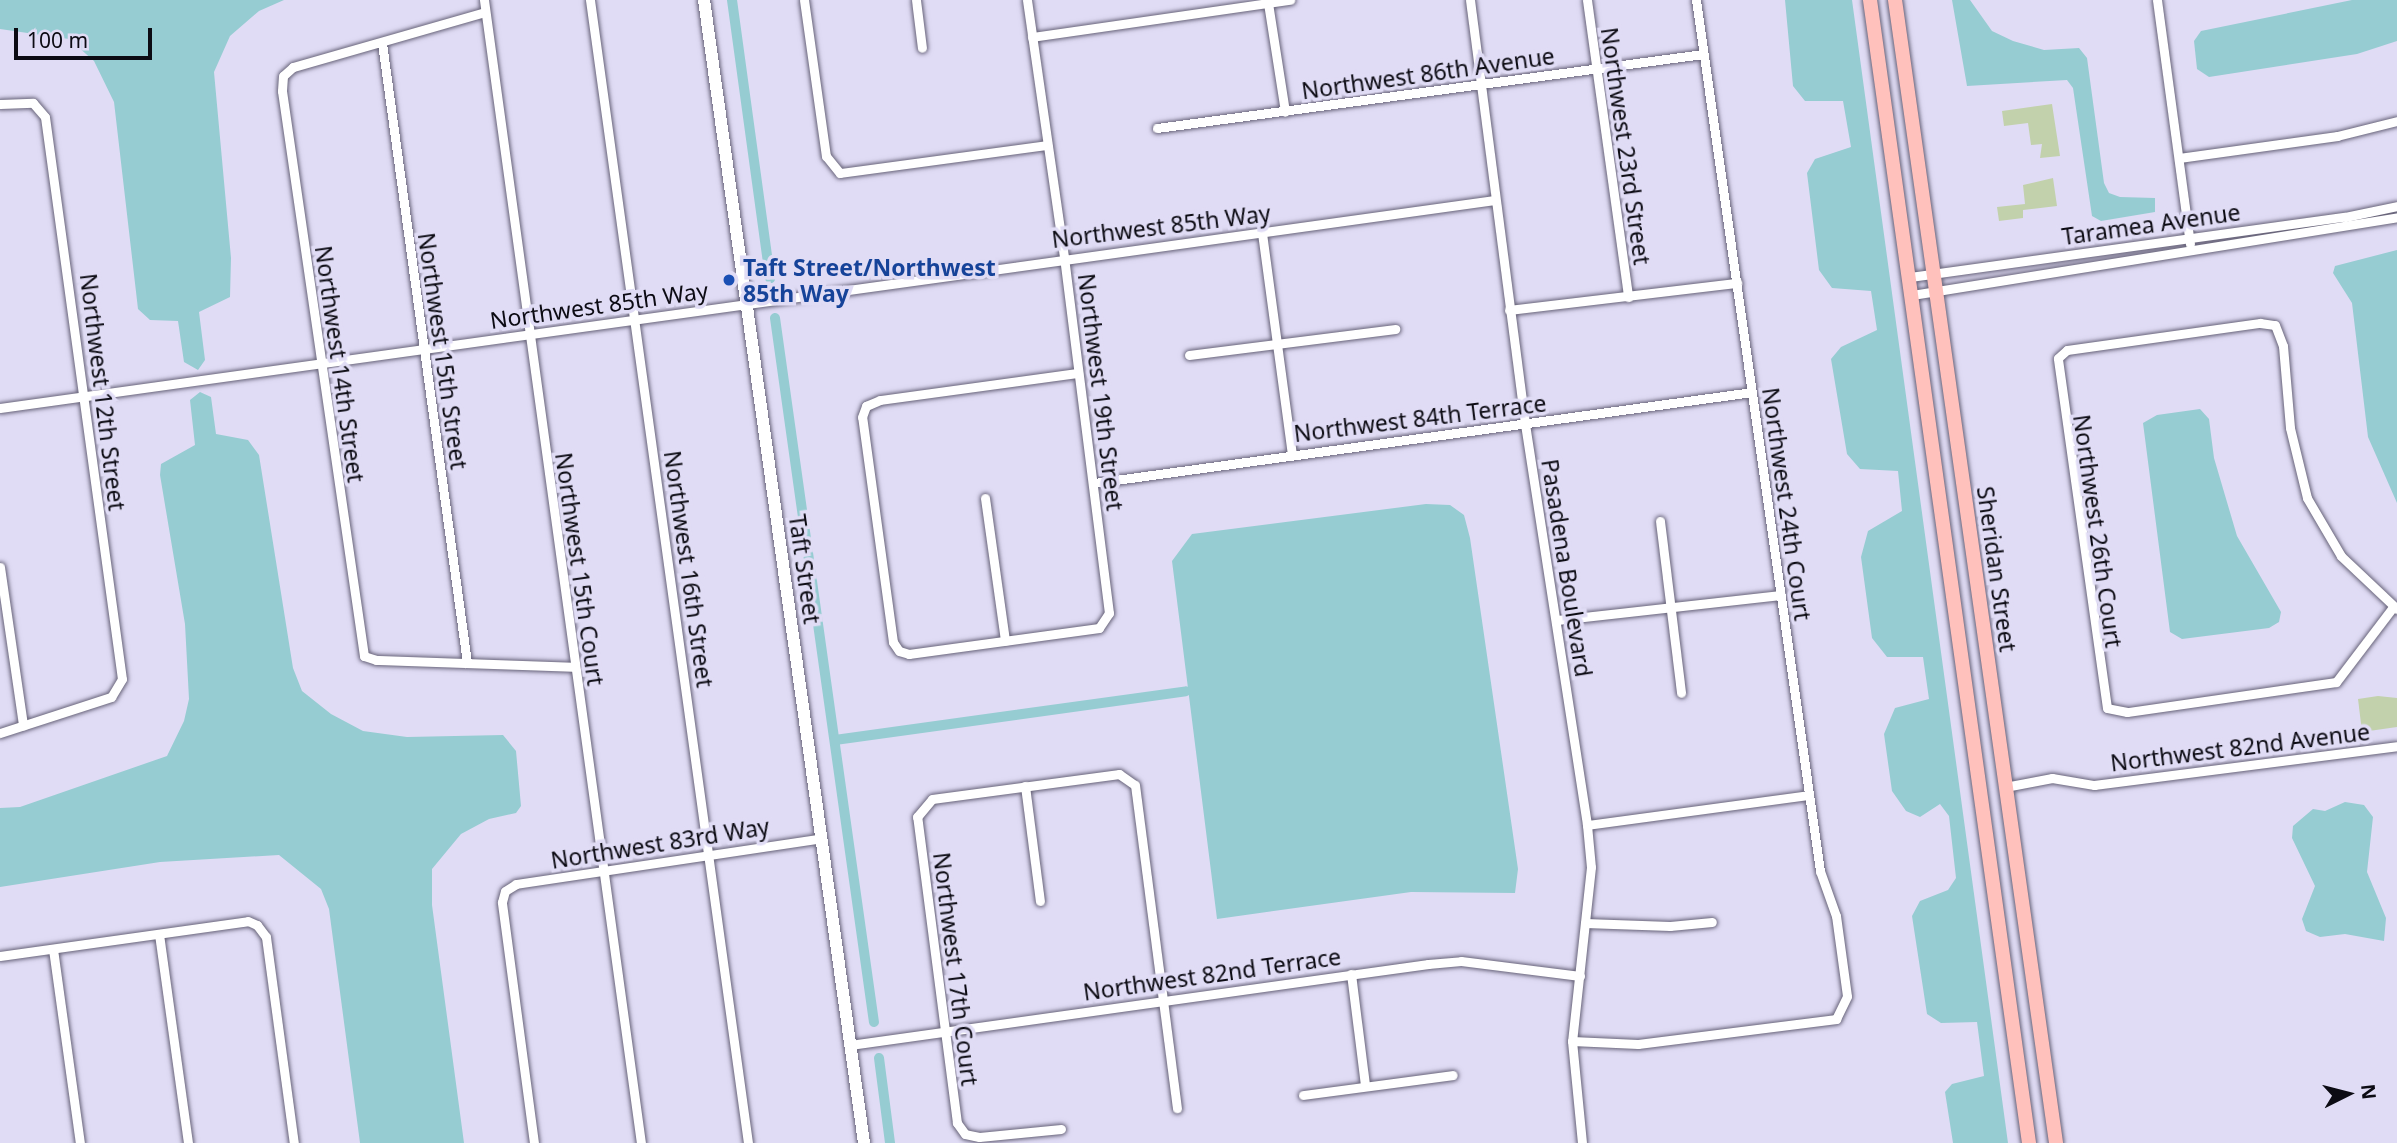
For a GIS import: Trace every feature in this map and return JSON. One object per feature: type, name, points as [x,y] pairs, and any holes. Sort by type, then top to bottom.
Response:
[{"type":"main road","name":"Sheridan Street","points":[[1870,0],[2029,1143]]},
{"type":"main road","name":"Sheridan Street","points":[[1895,0],[2056,1143]]},
{"type":"street","name":"Northwest 15th Court","points":[[484,0],[641,1143]]},
{"type":"street","name":"Northwest 16th Street","points":[[590,0],[748,1143]]},
{"type":"street","name":"Taft Street","points":[[704,0],[864,1143]]},
{"type":"street","points":[[804,0],[826,156],[840,173],[1046,145]]},
{"type":"street","points":[[916,0],[922,48]]},
{"type":"street","name":"Northwest 19th Street","points":[[1005,641],[1099,628],[1107,622],[1094,483],[1027,0]]},
{"type":"street","points":[[1032,37],[1290,0]]},
{"type":"street","name":"Pasadena Boulevard","points":[[1470,0],[1525,424],[1587,825],[1591,867],[1572,1041],[1582,1143]]},
{"type":"street","name":"Northwest 23rd Street","points":[[1587,0],[1628,297]]},
{"type":"street","name":"Northwest 24th Court","points":[[1572,1041],[1638,1044],[1675,1041],[1836,1019],[1843,1011],[1847,996],[1836,916],[1820,871],[1696,0]]},
{"type":"street","points":[[2157,0],[2191,249]]},
{"type":"street","points":[[1268,3],[1285,112]]},
{"type":"street","points":[[382,43],[485,12]]},
{"type":"street","name":"Northwest 14th Street","points":[[382,43],[293,67],[283,76],[321,363],[365,656],[467,663]]},
{"type":"street","name":"Northwest 15th Street","points":[[382,43],[467,663]]},
{"type":"street","name":"Northwest 86th Avenue","points":[[1157,128],[1703,54]]},
{"type":"street","name":"Northwest 12th Street","points":[[0,104],[33,103],[45,117],[55,169],[122,679],[120,689],[111,697],[23,725]]},
{"type":"street","points":[[2179,159],[2337,136],[2397,121]]},
{"type":"street","name":"Northwest 85th Way","points":[[0,408],[1064,257],[1262,233],[1495,200]]},
{"type":"street","name":"Taramea Avenue","points":[[1910,277],[2190,239],[2397,205]]},
{"type":"street","name":"Taramea Avenue","points":[[1912,295],[2397,217]]},
{"type":"street","points":[[1262,233],[1292,454]]},
{"type":"street","points":[[1509,310],[1737,284]]},
{"type":"street","name":"Northwest 26th Court","points":[[2260,323],[2275,325],[2283,346],[2290,428],[2306,498],[2341,556],[2395,608],[2336,682],[2127,712],[2107,708],[2058,358],[2067,350],[2260,323]]},
{"type":"street","points":[[1189,355],[1395,329]]},
{"type":"street","points":[[985,498],[1005,641],[909,654],[899,651],[893,642],[862,417],[866,406],[880,400],[1078,373]]},
{"type":"street","name":"Northwest 84th Terrace","points":[[1094,483],[1752,392]]},
{"type":"street","points":[[1660,521],[1681,693]]},
{"type":"street","points":[[0,567],[23,725],[0,733]]},
{"type":"street","points":[[1557,620],[1780,595]]},
{"type":"street","points":[[467,663],[575,667]]},
{"type":"street","name":"Northwest 82nd Avenue","points":[[2005,787],[2052,778],[2106,784],[2397,746]]},
{"type":"street","points":[[1040,901],[1025,786],[1119,774],[1127,776],[1135,785],[1166,1000],[1177,1108]]},
{"type":"street","name":"Northwest 17th Court","points":[[1025,786],[932,799],[921,807],[917,817],[957,1123],[965,1134],[979,1138],[1060,1129]]},
{"type":"street","points":[[1587,825],[1810,795]]},
{"type":"street","name":"Northwest 83rd Way","points":[[534,1143],[502,902],[505,891],[516,884],[822,838]]},
{"type":"street","points":[[0,956],[248,921],[257,925],[266,937],[294,1143]]},
{"type":"street","points":[[1585,923],[1670,926],[1712,922]]},
{"type":"street","points":[[159,934],[188,1143]]},
{"type":"street","points":[[53,949],[80,1143]]},
{"type":"street","name":"Northwest 82nd Terrace","points":[[850,1045],[1351,974],[1461,961],[1580,976]]},
{"type":"street","points":[[1351,974],[1365,1085]]},
{"type":"street","points":[[1303,1095],[1453,1075]]},
{"type":"shaded area","points":[[0,0],[284,0],[259,11],[230,36],[214,72],[231,258],[230,297],[199,312],[205,360],[198,370],[184,362],[178,321],[150,320],[138,309],[114,102],[94,61],[69,39],[0,29]]},
{"type":"shaded area","points":[[1785,0],[1852,0],[2008,1143],[1953,1143],[1945,1092],[1952,1084],[1984,1076],[1977,1022],[1941,1023],[1927,1014],[1912,916],[1920,901],[1948,890],[1956,878],[1949,816],[1940,804],[1920,817],[1906,811],[1892,791],[1884,734],[1895,708],[1929,699],[1923,657],[1887,657],[1872,638],[1861,557],[1868,531],[1902,511],[1898,471],[1860,469],[1847,454],[1831,359],[1841,347],[1877,330],[1871,291],[1832,288],[1819,270],[1807,173],[1815,159],[1851,147],[1843,101],[1805,101],[1793,86]]},
{"type":"shaded area","points":[[1952,0],[1970,0],[1992,31],[2013,41],[2044,50],[2079,48],[2087,58],[2104,183],[2109,193],[2120,197],[2155,198],[2155,212],[2101,221],[2092,216],[2073,88],[2067,80],[1967,86]]},
{"type":"shaded area","points":[[2352,0],[2397,0],[2397,41],[2357,54],[2209,77],[2197,69],[2194,41],[2201,31]]},
{"type":"shaded area","points":[[2052,104],[2060,156],[2040,158],[2042,144],[2031,145],[2028,123],[2004,126],[2002,111]]},
{"type":"shaded area","points":[[2053,178],[2057,206],[2023,210],[2023,218],[1999,221],[1997,207],[2025,204],[2023,185]]},
{"type":"shaded area","points":[[2397,250],[2397,503],[2368,437],[2352,303],[2333,273],[2335,266]]},
{"type":"shaded area","points":[[200,392],[211,397],[216,434],[248,440],[259,455],[293,668],[302,691],[331,714],[363,731],[407,737],[503,735],[516,751],[521,806],[516,813],[489,819],[461,834],[432,869],[432,905],[464,1143],[360,1143],[329,909],[321,889],[279,855],[160,862],[0,887],[0,808],[20,807],[167,756],[184,721],[189,699],[185,624],[160,475],[161,464],[195,445],[190,400]]},
{"type":"shaded area","points":[[2200,409],[2209,419],[2214,458],[2237,536],[2281,612],[2279,622],[2269,628],[2182,639],[2170,632],[2143,423],[2157,415]]},
{"type":"shaded area","points":[[1426,504],[1450,505],[1464,515],[1470,538],[1518,869],[1515,893],[1411,892],[1217,919],[1172,561],[1192,534]]},
{"type":"shaded area","points":[[2378,696],[2397,698],[2397,727],[2362,732],[2358,699]]},
{"type":"shaded area","points":[[2345,802],[2364,805],[2373,817],[2367,872],[2386,918],[2384,941],[2345,934],[2320,937],[2306,931],[2302,919],[2315,886],[2292,838],[2293,826],[2313,809],[2325,811]]},
{"type":"waterway","points":[[732,0],[770,278]]},
{"type":"waterway","points":[[775,318],[874,1022]]},
{"type":"waterway","points":[[835,740],[1186,691]]},
{"type":"waterway","points":[[879,1058],[890,1143]]},
{"type":"place","name":"Taft Street/Northwest 85th Way","points":[[729,280]]}]
